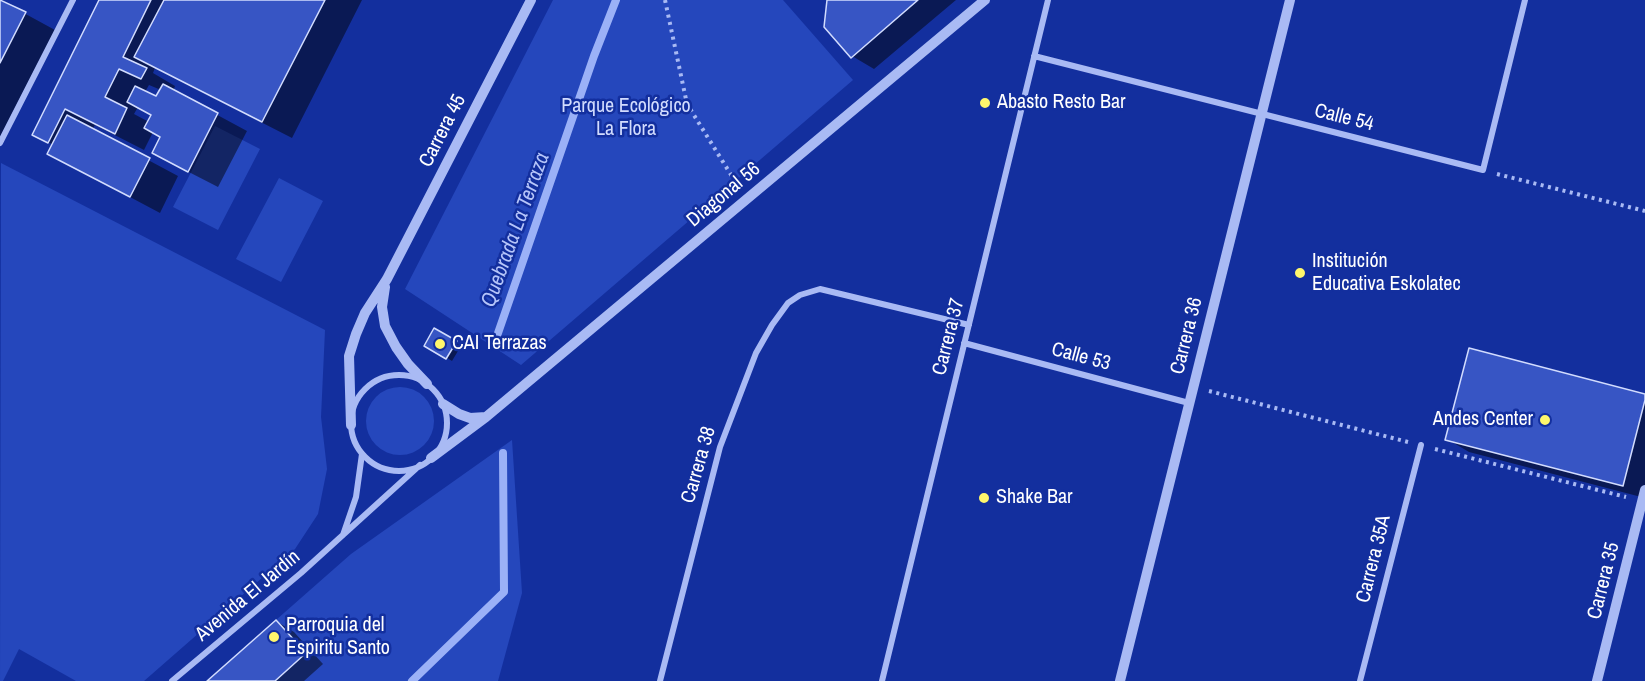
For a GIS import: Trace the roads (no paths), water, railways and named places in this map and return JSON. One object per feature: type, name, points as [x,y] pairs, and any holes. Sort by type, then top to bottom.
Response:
[{"type":"street","points":[[0,143],[73,0]]},
{"type":"street","name":"Carrera 45","points":[[351,425],[349,356],[356,334],[365,313],[387,279],[531,0]]},
{"type":"street","name":"Diagonal 56","points":[[431,458],[486,417],[985,0]]},
{"type":"street","name":"Carrera 37","points":[[882,681],[1048,0]]},
{"type":"street","name":"Carrera 36","points":[[1120,681],[1290,0]]},
{"type":"street","name":"Calle 54","points":[[1034,56],[1483,170],[1525,0]]},
{"type":"street","name":"Carrera 45","points":[[387,279],[382,307],[386,326],[408,364],[427,384]]},
{"type":"street","name":"Carrera 38","points":[[660,681],[720,447],[752,363],[772,325],[788,303],[800,295],[820,289],[969,325]]},
{"type":"street","name":"Calle 53","points":[[964,343],[1189,403]]},
{"type":"street","points":[[398,375],[413,377],[427,384],[443,404],[446,415],[445,435],[440,447],[431,458],[420,465],[405,470],[390,470],[375,464],[362,454],[354,441],[351,425],[352,410],[358,396],[369,385],[383,377],[398,375]]},
{"type":"street","points":[[443,404],[459,414],[486,417]]},
{"type":"street","name":"Carrera 35A","points":[[1360,681],[1421,445]]},
{"type":"street","name":"Avenida El Jardín","points":[[343,535],[356,497],[362,454]]},
{"type":"street","name":"Avenida El Jardín","points":[[172,681],[301,573],[420,465]]},
{"type":"street","name":"Carrera 35","points":[[1597,681],[1642,518],[1645,490]]},
{"type":"waterway","name":"Quebrada La Terraza","points":[[497,336],[594,56],[616,0]]},
{"type":"waterway","name":"Quebrada La Terraza","points":[[412,681],[504,592],[503,453]]},
{"type":"place","name":"Abasto Resto Bar","points":[[985,103]]},
{"type":"place","name":"Institución Educativa Eskolatec","points":[[1300,273]]},
{"type":"place","name":"CAI Terrazas","points":[[440,344]]},
{"type":"place","name":"Andes Center","points":[[1545,420]]},
{"type":"place","name":"Shake Bar","points":[[984,498]]},
{"type":"place","name":"Parroquia del Espiritu Santo","points":[[274,637]]},
{"type":"park label","name":"Parque Ecológico La Flora","points":[[626,118]]}]
